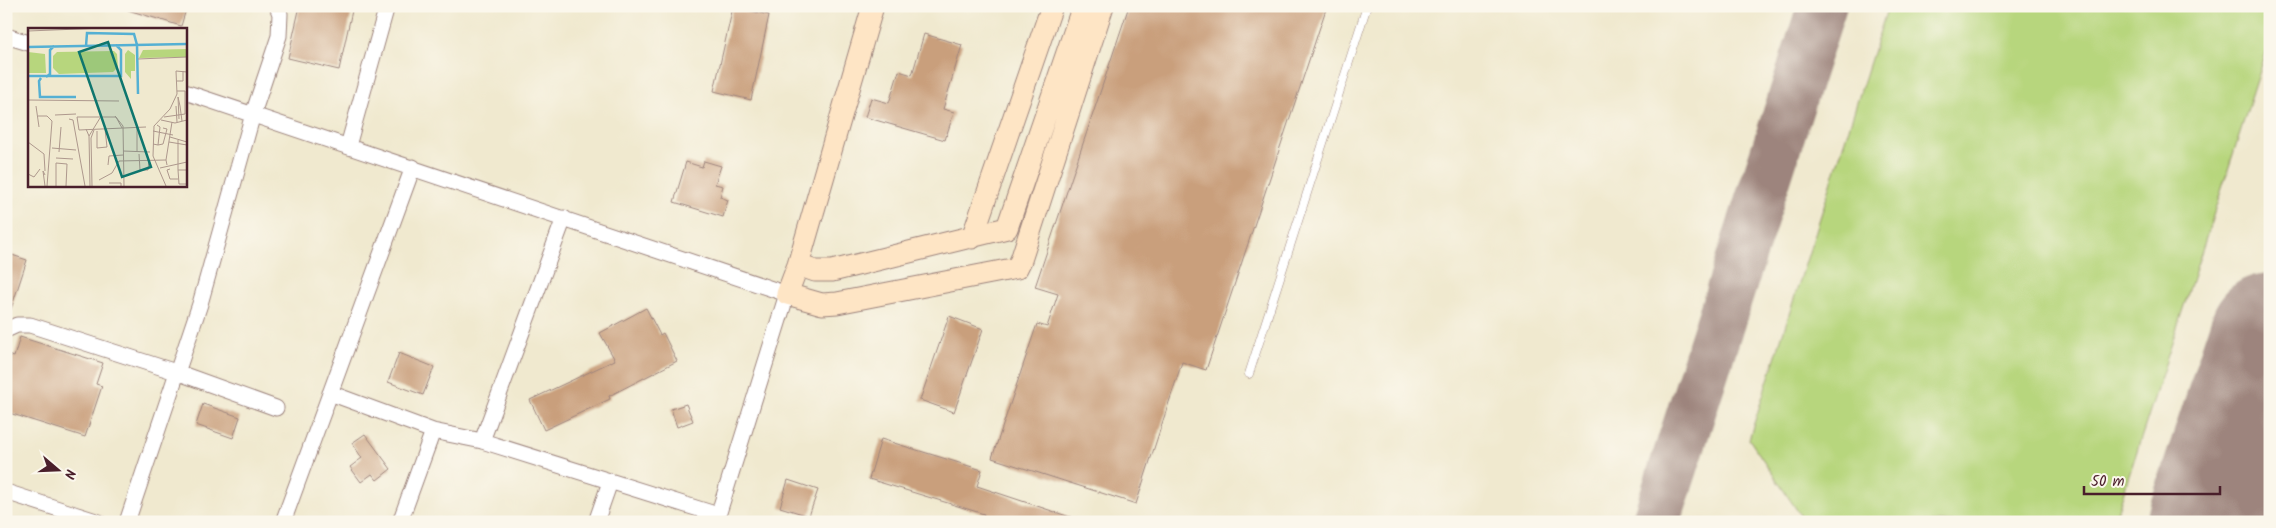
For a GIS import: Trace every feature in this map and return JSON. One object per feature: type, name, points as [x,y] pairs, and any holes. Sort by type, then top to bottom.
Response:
[{"type":"street","points":[[127,522],[179,373],[253,114],[279,36],[280,14],[277,6]]},
{"type":"street","points":[[348,146],[387,6]]},
{"type":"street","points":[[330,393],[433,431],[482,441],[717,518],[787,294],[798,266],[874,6]]},
{"type":"street","points":[[972,238],[1052,6]]},
{"type":"street","points":[[798,266],[816,271],[832,271],[1007,228],[1083,6]]},
{"type":"street","points":[[186,92],[787,294],[822,304],[837,303],[1017,268],[1103,6]]},
{"type":"street","points":[[6,36],[28,43]]},
{"type":"street","points":[[283,522],[413,168]]},
{"type":"street","points":[[482,441],[564,218]]},
{"type":"street","points":[[6,330],[17,325],[30,325],[179,373],[276,408]]},
{"type":"street","points":[[400,522],[433,431]]},
{"type":"street","points":[[596,522],[610,482]]},
{"type":"street","points":[[6,492],[99,522]]},
{"type":"lane","points":[[1248,374],[1366,6]]},
{"type":"green space","points":[[1888,6],[2270,6],[2270,40],[2114,522],[1805,522],[1749,439]]},
{"type":"building","points":[[129,6],[187,6],[181,26],[128,10]]},
{"type":"building","points":[[300,6],[353,6],[339,70],[288,58]]},
{"type":"building","points":[[1129,6],[1327,6],[1206,370],[1182,362],[1136,504],[992,458],[1037,324],[1047,327],[1058,294],[1035,287]]},
{"type":"building","points":[[733,7],[769,15],[751,100],[714,91]]},
{"type":"building","points":[[924,34],[962,45],[943,109],[954,112],[945,140],[865,117],[871,98],[889,103],[899,71],[912,75]]},
{"type":"building","points":[[704,161],[721,166],[715,184],[723,186],[720,197],[728,200],[723,217],[674,202],[686,162],[702,167]]},
{"type":"building","points":[[6,253],[27,260],[9,315],[6,315]]},
{"type":"building","points":[[646,308],[660,335],[663,333],[677,361],[609,396],[610,399],[544,430],[530,400],[615,360],[600,333]]},
{"type":"building","points":[[949,316],[983,329],[954,412],[920,400]]},
{"type":"building","points":[[20,337],[103,363],[96,384],[102,386],[85,437],[6,412],[6,354],[14,357]]},
{"type":"building","points":[[399,353],[434,367],[423,395],[388,382]]},
{"type":"building","points":[[203,404],[240,417],[233,438],[196,425]]},
{"type":"building","points":[[686,404],[693,421],[677,427],[671,409]]},
{"type":"building","points":[[365,434],[391,469],[377,480],[372,474],[361,482],[350,467],[362,458],[352,443]]},
{"type":"building","points":[[881,439],[982,470],[977,486],[1076,519],[1075,522],[981,522],[984,514],[869,479]]},
{"type":"building","points":[[788,480],[818,490],[809,516],[780,507]]},
{"type":"taxiway","points":[[1656,522],[1822,6]]},
{"type":"runway","points":[[2208,522],[2270,334]]}]
